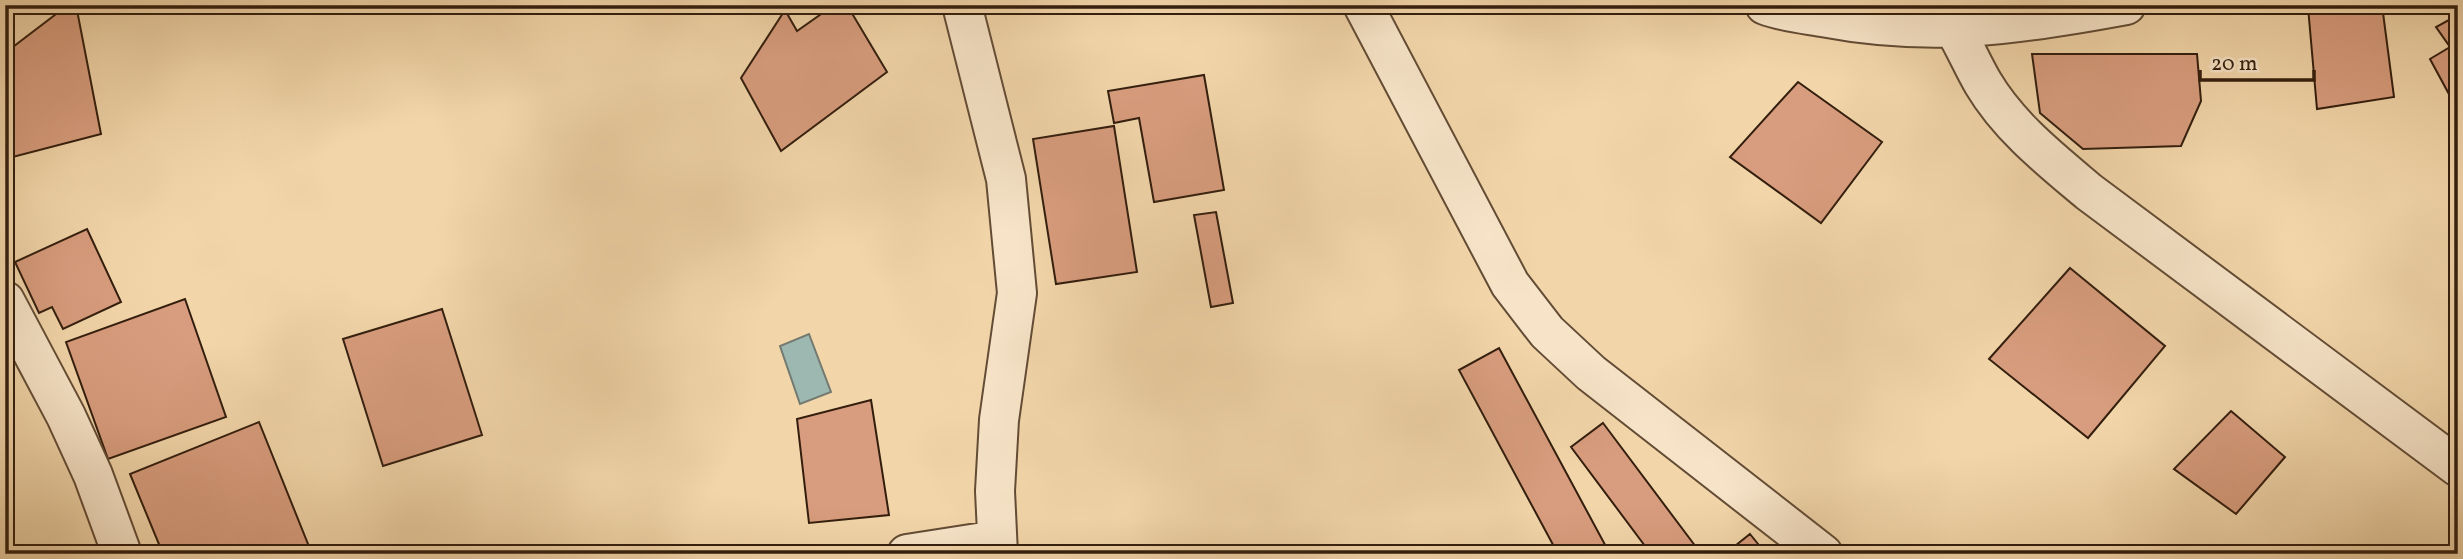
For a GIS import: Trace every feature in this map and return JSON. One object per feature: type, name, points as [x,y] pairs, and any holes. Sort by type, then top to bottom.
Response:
[{"type":"street","points":[[907,554],[998,547],[995,491],[999,420],[1017,293],[1006,179],[962,5]]},
{"type":"street","points":[[1363,5],[1510,284],[1547,332],[1591,373],[1823,554]]},
{"type":"street","points":[[1765,5],[1861,24],[1955,30],[2027,23],[2126,5]]},
{"type":"street","points":[[1955,30],[1983,84],[2007,117],[2043,153],[2089,192],[2458,467]]},
{"type":"street","points":[[5,301],[66,416],[93,475],[122,554]]},
{"type":"water","points":[[809,334],[831,392],[800,404],[780,346]]},
{"type":"building","points":[[68,5],[76,5],[101,134],[5,159],[5,53]]},
{"type":"building","points":[[834,5],[847,5],[887,72],[781,151],[741,78],[785,10],[797,31]]},
{"type":"building","points":[[2382,5],[2394,97],[2317,109],[2308,7]]},
{"type":"building","points":[[2458,15],[2457,109],[2430,59],[2450,47],[2436,27]]},
{"type":"building","points":[[2032,54],[2197,54],[2201,101],[2181,146],[2083,149],[2040,113]]},
{"type":"building","points":[[1204,75],[1224,190],[1154,202],[1139,118],[1114,123],[1108,91]]},
{"type":"building","points":[[1798,82],[1882,142],[1821,223],[1730,157]]},
{"type":"building","points":[[1114,126],[1137,272],[1056,284],[1033,139]]},
{"type":"building","points":[[1216,212],[1233,303],[1211,307],[1194,215]]},
{"type":"building","points":[[87,229],[121,302],[63,329],[52,307],[39,313],[15,262]]},
{"type":"building","points":[[2070,268],[2165,346],[2088,438],[1989,359]]},
{"type":"building","points":[[185,299],[226,417],[108,459],[66,342]]},
{"type":"building","points":[[442,309],[482,435],[383,466],[343,339]]},
{"type":"building","points":[[1499,348],[1610,554],[1558,554],[1459,370]]},
{"type":"building","points":[[871,400],[889,515],[809,523],[797,419]]},
{"type":"building","points":[[2231,411],[2285,457],[2236,514],[2174,469]]},
{"type":"building","points":[[259,422],[310,549],[298,554],[163,554],[130,474]]},
{"type":"building","points":[[1603,423],[1699,551],[1695,554],[1651,554],[1571,447]]},
{"type":"building","points":[[1750,534],[1766,554],[1725,554]]}]
